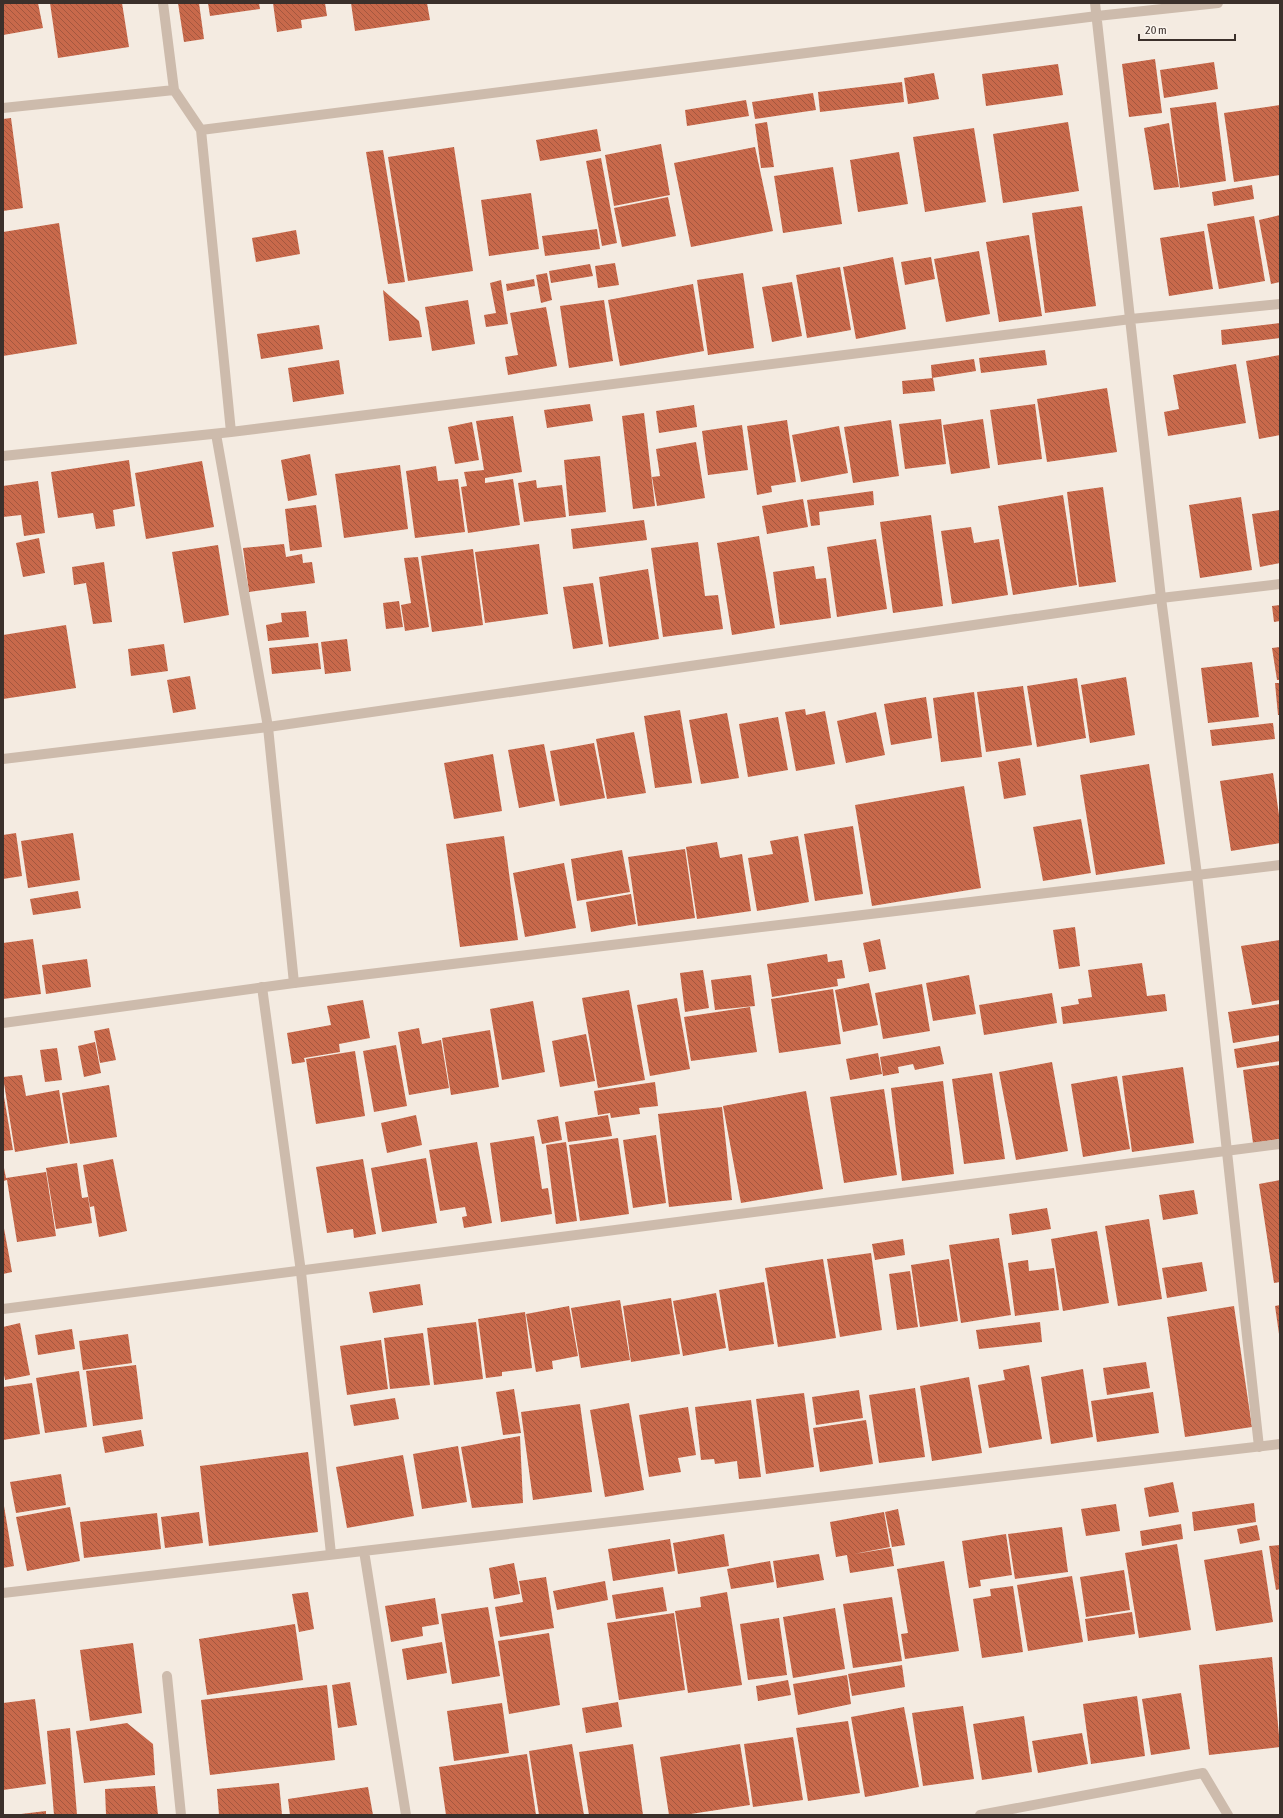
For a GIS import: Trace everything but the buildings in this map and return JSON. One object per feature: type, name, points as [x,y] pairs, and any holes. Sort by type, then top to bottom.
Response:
[{"type":"street","points":[[163,3],[174,90],[200,130],[230,432]]},
{"type":"street","points":[[1095,3],[1161,598],[1197,875],[1259,1447]]},
{"type":"street","points":[[200,130],[1097,16],[1218,3]]},
{"type":"street","points":[[3,108],[174,90]]},
{"type":"street","points":[[3,456],[216,434],[1131,319],[1280,304]]},
{"type":"street","points":[[216,434],[268,727],[294,983]]},
{"type":"street","points":[[3,759],[268,727],[1161,598],[1280,584]]},
{"type":"street","points":[[3,1022],[294,983],[1280,865]]},
{"type":"street","points":[[262,987],[301,1272],[331,1554]]},
{"type":"street","points":[[3,1309],[301,1272],[1280,1144]]},
{"type":"street","points":[[3,1593],[1280,1444]]},
{"type":"street","points":[[364,1551],[406,1815]]},
{"type":"street","points":[[167,1676],[181,1815]]},
{"type":"street","points":[[980,1815],[1203,1773],[1228,1815]]}]
